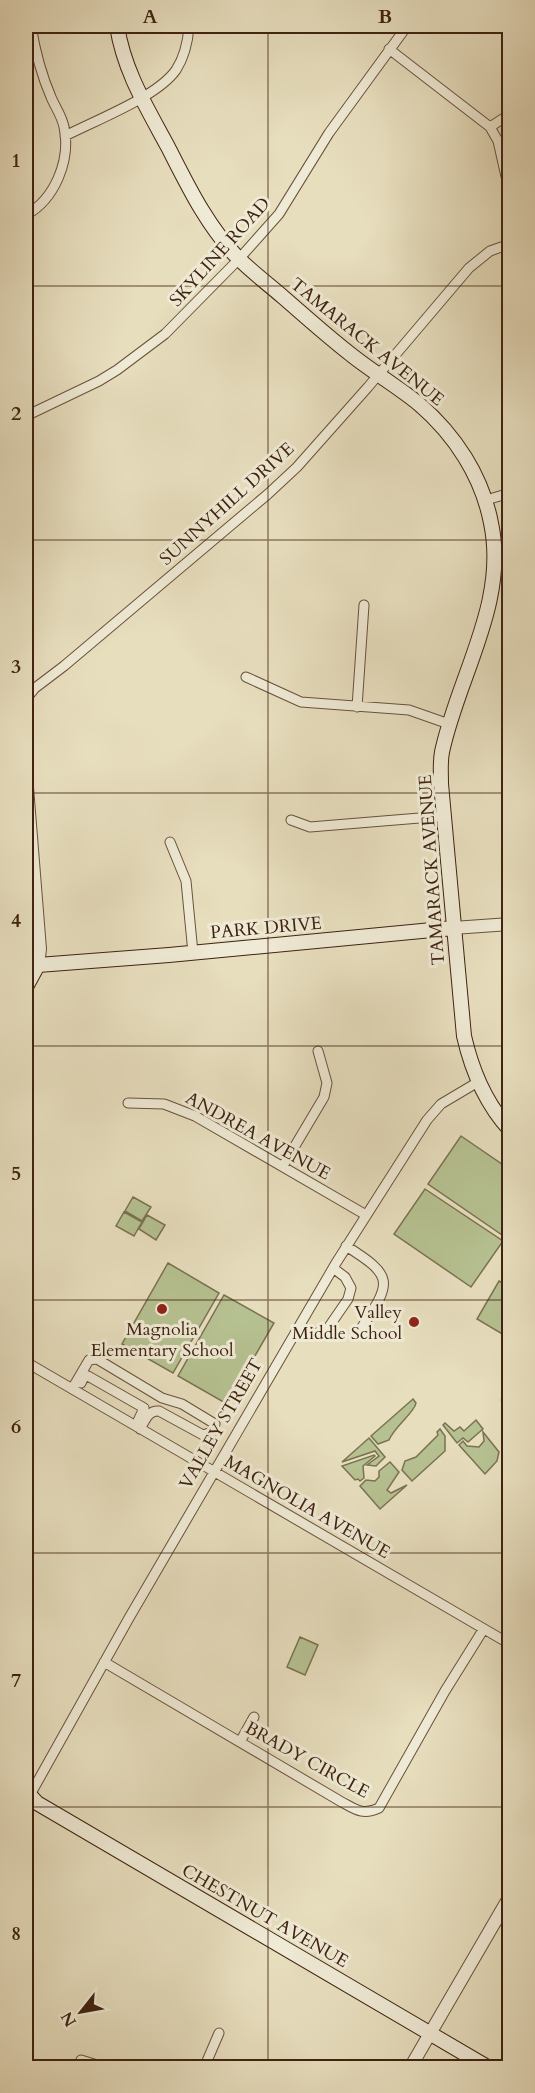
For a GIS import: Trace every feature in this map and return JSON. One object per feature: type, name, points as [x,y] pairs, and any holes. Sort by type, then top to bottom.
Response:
[{"type":"main road","name":"TAMARACK AVENUE","points":[[117,26],[131,78],[203,214],[218,236],[239,259],[347,352],[418,404],[446,431],[459,447],[478,480],[486,500],[495,545],[493,586],[486,616],[449,724],[442,755],[441,784],[464,1036],[478,1082],[490,1104],[510,1130]]},
{"type":"main road","name":"PARK DRIVE","points":[[32,965],[193,953],[453,928]]},
{"type":"main road","points":[[26,987],[32,965]]},
{"type":"main road","name":"CHESTNUT AVENUE","points":[[27,1798],[489,2067]]},
{"type":"street","points":[[26,215],[50,195],[61,172],[65,154],[64,126],[36,53],[31,26]]},
{"type":"street","points":[[65,136],[159,88],[175,71],[182,59],[189,26]]},
{"type":"street","name":"SKYLINE ROAD","points":[[26,416],[117,370],[171,328],[239,259],[279,214],[328,133],[407,26]]},
{"type":"street","points":[[389,49],[490,127],[498,141],[510,194]]},
{"type":"street","points":[[490,127],[510,114]]},
{"type":"street","name":"SUNNYHILL DRIVE","points":[[26,699],[34,688],[64,666],[268,495],[378,376],[469,268],[490,251],[510,244]]},
{"type":"street","points":[[486,500],[510,493]]},
{"type":"street","points":[[357,707],[364,605]]},
{"type":"street","points":[[246,677],[301,702],[409,710],[449,724]]},
{"type":"street","points":[[26,775],[40,938],[32,965]]},
{"type":"street","points":[[291,820],[310,827],[444,816]]},
{"type":"street","points":[[170,842],[186,881],[193,953]]},
{"type":"street","name":"PARK DRIVE","points":[[453,928],[510,924]]},
{"type":"street","points":[[283,1166],[324,1097],[327,1083],[318,1051]]},
{"type":"street","name":"VALLEY STREET","points":[[27,1798],[346,1246],[427,1120],[441,1104],[478,1082]]},
{"type":"street","name":"ANDREA AVENUE","points":[[128,1103],[164,1104],[195,1116],[366,1215]]},
{"type":"street","points":[[346,1246],[374,1264],[384,1282],[384,1292],[378,1305],[362,1326]]},
{"type":"street","points":[[299,1327],[313,1334],[326,1330],[348,1299],[351,1288],[345,1277],[333,1268]]},
{"type":"street","points":[[74,1390],[89,1360],[97,1359],[162,1398],[182,1404],[214,1424],[212,1432],[203,1436],[159,1411],[155,1411],[149,1414],[138,1427]]},
{"type":"street","name":"MAGNOLIA AVENUE","points":[[26,1362],[510,1644]]},
{"type":"street","points":[[74,1390],[85,1375],[144,1408]]},
{"type":"street","points":[[138,1427],[144,1408],[154,1393]]},
{"type":"street","name":"BRADY CIRCLE","points":[[104,1662],[340,1801],[369,1813],[379,1808],[445,1691],[483,1630]]},
{"type":"street","points":[[240,1742],[254,1717]]},
{"type":"street","points":[[410,2067],[510,1896]]},
{"type":"street","points":[[204,2067],[219,2033]]},
{"type":"street","points":[[81,2060],[107,2067]]},
{"type":"green space","points":[[461,1136],[509,1169],[509,1231],[505,1237],[428,1184]]},
{"type":"green space","points":[[425,1189],[503,1241],[471,1287],[394,1234]]},
{"type":"green space","points":[[133,1197],[151,1207],[142,1221],[125,1211]]},
{"type":"green space","points":[[124,1212],[142,1222],[134,1236],[116,1226]]},
{"type":"green space","points":[[147,1215],[165,1225],[156,1240],[139,1229]]},
{"type":"green space","points":[[168,1263],[219,1293],[173,1373],[122,1344]]},
{"type":"green space","points":[[499,1281],[509,1287],[509,1338],[477,1319]]},
{"type":"green space","points":[[224,1295],[274,1323],[227,1404],[178,1376]]},
{"type":"green space","points":[[509,1372],[509,1426],[503,1412],[502,1399]]},
{"type":"green space","points":[[413,1399],[416,1403],[412,1411],[389,1440],[378,1444],[371,1436]]},
{"type":"green space","points":[[476,1420],[483,1429],[468,1442],[463,1438],[457,1443],[443,1425],[445,1423],[454,1431],[460,1427],[464,1431]]},
{"type":"green space","points":[[440,1429],[445,1436],[445,1451],[412,1481],[402,1470],[405,1461],[416,1457],[438,1435],[437,1432]]},
{"type":"green space","points":[[483,1432],[499,1452],[497,1461],[485,1474],[459,1445],[463,1441],[467,1446],[479,1447],[484,1441]]},
{"type":"green space","points":[[369,1438],[385,1457],[376,1466],[367,1465],[379,1456],[375,1451],[342,1462]]},
{"type":"green space","points":[[374,1455],[363,1466],[364,1478],[360,1481],[355,1480],[342,1466]]},
{"type":"green space","points":[[390,1462],[399,1472],[387,1490],[391,1493],[407,1485],[380,1509],[360,1486],[366,1480],[375,1481],[379,1477],[379,1471]]},
{"type":"green space","points":[[300,1637],[318,1645],[305,1675],[287,1667]]},
{"type":"place","name":"Magnolia Elementary School","points":[[162,1309]]},
{"type":"place","name":"Valley Middle School","points":[[414,1322]]}]
